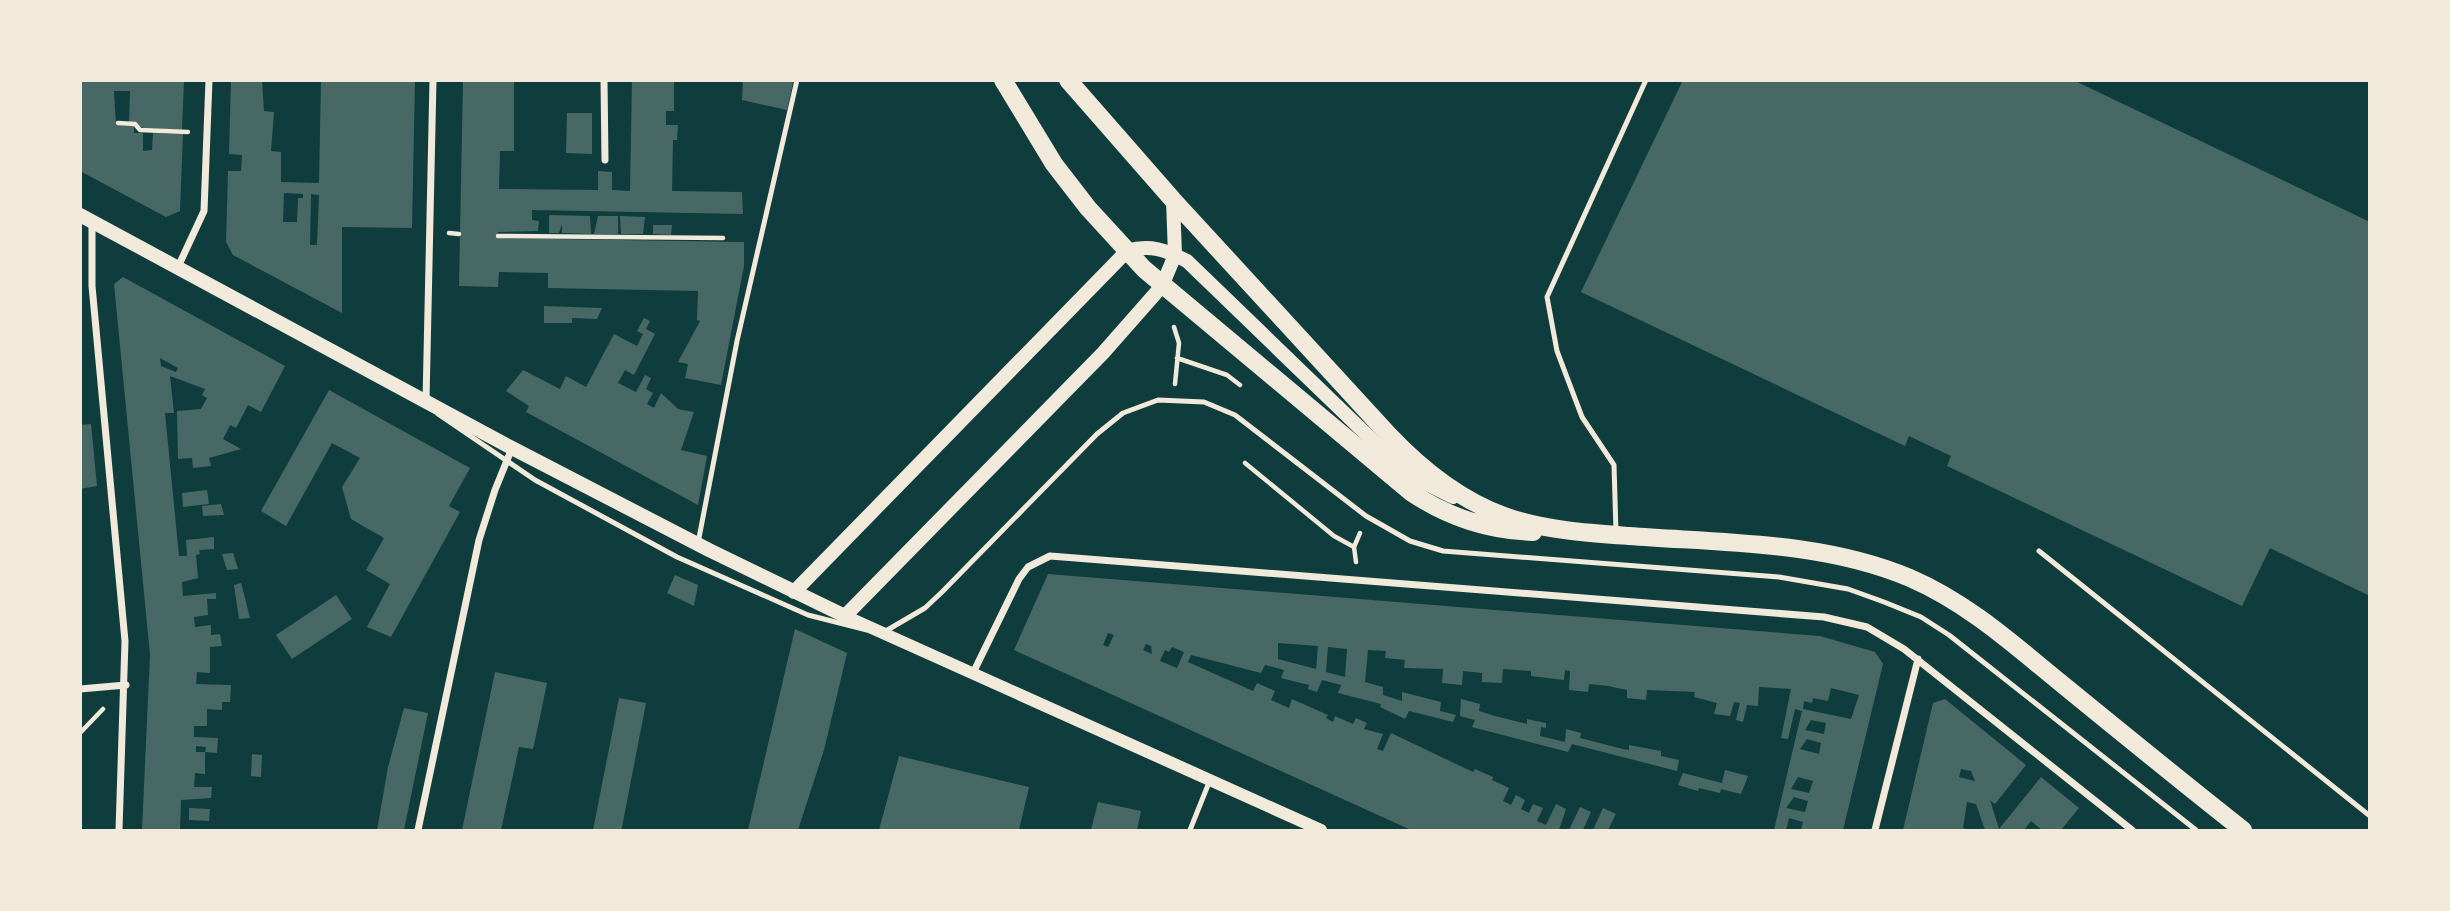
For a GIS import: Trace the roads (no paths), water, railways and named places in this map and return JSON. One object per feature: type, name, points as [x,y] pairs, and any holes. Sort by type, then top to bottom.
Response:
[{"type":"main road","points":[[1003,80],[1054,164],[1127,251],[1162,286],[1368,458],[1433,507],[1461,519],[1500,529],[1596,533]]},
{"type":"main road","points":[[1068,80],[1173,200],[1410,457],[1466,499],[1506,517]]},
{"type":"main road","points":[[84,216],[426,401],[509,455],[845,616],[1103,353],[1162,286],[1175,255],[1173,200]]},
{"type":"main road","points":[[794,592],[1127,251],[1140,247],[1158,248],[1175,255],[1208,278],[1351,422],[1410,474],[1460,500],[1536,525],[1616,535],[1818,552],[1881,567],[1928,586],[1980,618],[2243,831]]},
{"type":"street","points":[[178,267],[204,211],[209,80]]},
{"type":"street","points":[[426,401],[433,80]]},
{"type":"street","points":[[604,80],[605,160]]},
{"type":"street","points":[[84,216],[125,641],[126,685],[119,831]]},
{"type":"street","points":[[418,831],[479,540],[509,455]]},
{"type":"street","points":[[973,673],[1019,579],[1039,560],[1061,556],[1824,617],[1878,632],[1918,659],[2132,831]]},
{"type":"street","points":[[845,616],[1321,831]]},
{"type":"street","points":[[1875,831],[1918,659]]},
{"type":"street","points":[[80,689],[126,685]]},
{"type":"lane","points":[[698,544],[737,341],[797,80]]},
{"type":"lane","points":[[1616,535],[1614,465],[1582,416],[1558,351],[1547,297],[1646,80]]},
{"type":"lane","points":[[509,455],[608,521],[712,573],[824,621],[883,632],[908,619],[933,600],[1109,423],[1133,407],[1173,398],[1204,402],[1235,415],[1366,516],[1388,530],[1425,547],[1452,552],[1779,577],[1848,589],[1921,617],[1977,656],[2196,831]]},
{"type":"lane","points":[[2039,551],[2370,816]]},
{"type":"lane","points":[[1190,831],[1210,780]]}]
